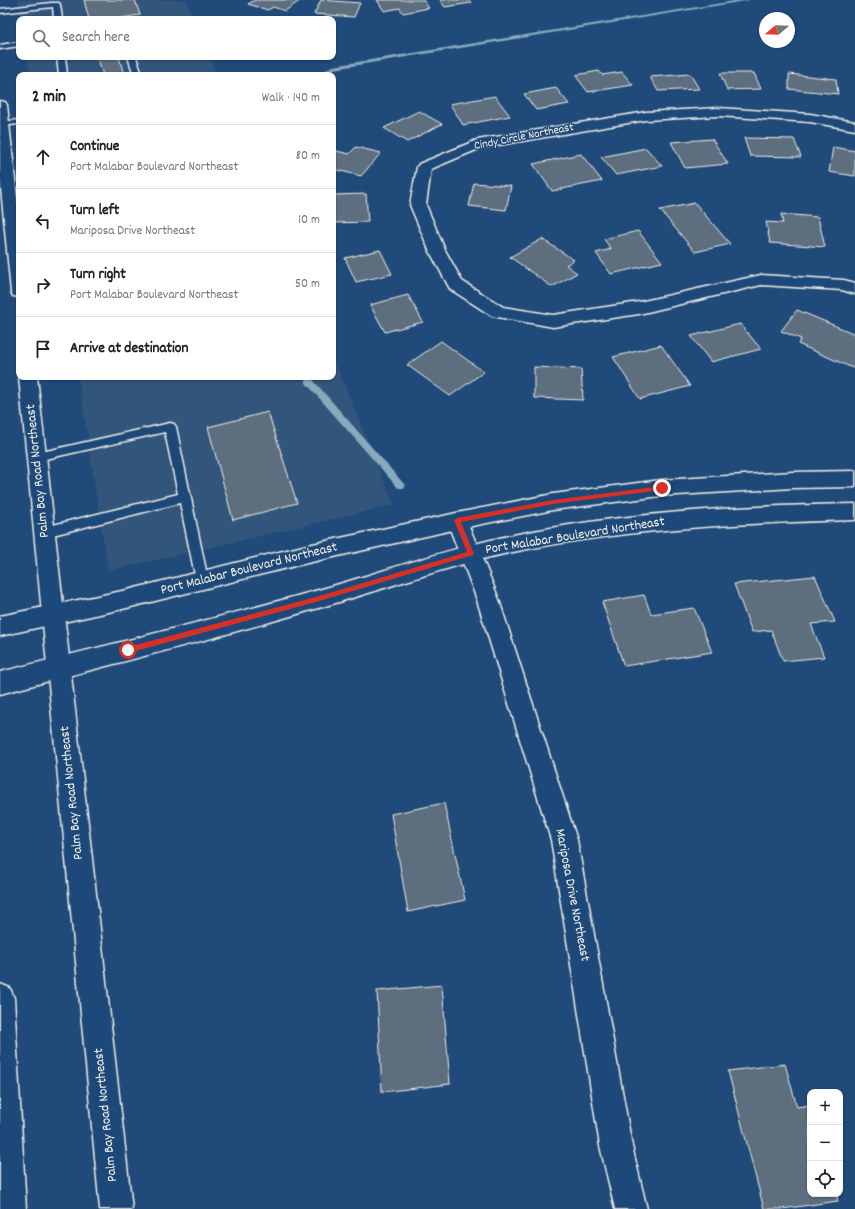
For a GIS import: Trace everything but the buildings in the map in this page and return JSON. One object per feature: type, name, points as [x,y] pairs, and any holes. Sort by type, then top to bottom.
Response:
[{"type":"street","points":[[0,105],[3,166],[16,253]]},
{"type":"street","name":"Cindy Circle Northeast","points":[[855,126],[810,118],[718,112],[646,116],[477,144],[424,167],[418,205],[437,250],[456,285],[498,312],[553,321],[639,308],[761,280],[844,285],[855,289]]},
{"type":"street","name":"Palm Bay Road Northeast","points":[[28,380],[116,1209]]},
{"type":"street","name":"Port Malabar Boulevard Northeast","points":[[0,626],[127,599],[303,555],[457,520],[553,502],[662,488],[792,480],[855,479]]},
{"type":"street","name":"Port Malabar Boulevard Northeast","points":[[0,683],[316,599],[471,554],[568,534],[676,520],[855,512]]},
{"type":"street","name":"Mariposa Drive Northeast","points":[[457,520],[487,597],[564,840],[616,1146],[631,1209]]},
{"type":"street","points":[[0,998],[10,1209]]},
{"type":"lane","points":[[0,11],[51,4],[56,6],[58,16]]},
{"type":"lane","points":[[0,47],[16,44]]},
{"type":"lane","points":[[61,60],[63,72]]},
{"type":"lane","points":[[133,60],[137,72]]},
{"type":"lane","points":[[1,124],[16,122]]},
{"type":"lane","points":[[37,457],[170,427],[202,580]]},
{"type":"lane","points":[[45,532],[185,497]]},
{"type":"shaded area","points":[[18,0],[186,0],[193,16],[21,16]]},
{"type":"shaded area","points":[[28,60],[211,60],[216,72],[30,72]]},
{"type":"shaded area","points":[[336,364],[394,505],[108,571],[78,380],[336,380]]},
{"type":"waterway","points":[[326,72],[333,68],[749,0]]},
{"type":"waterway","points":[[309,380],[401,486]]},
{"type":"route","points":[[128,650],[316,599],[471,554],[457,520],[553,502],[662,488]]}]
